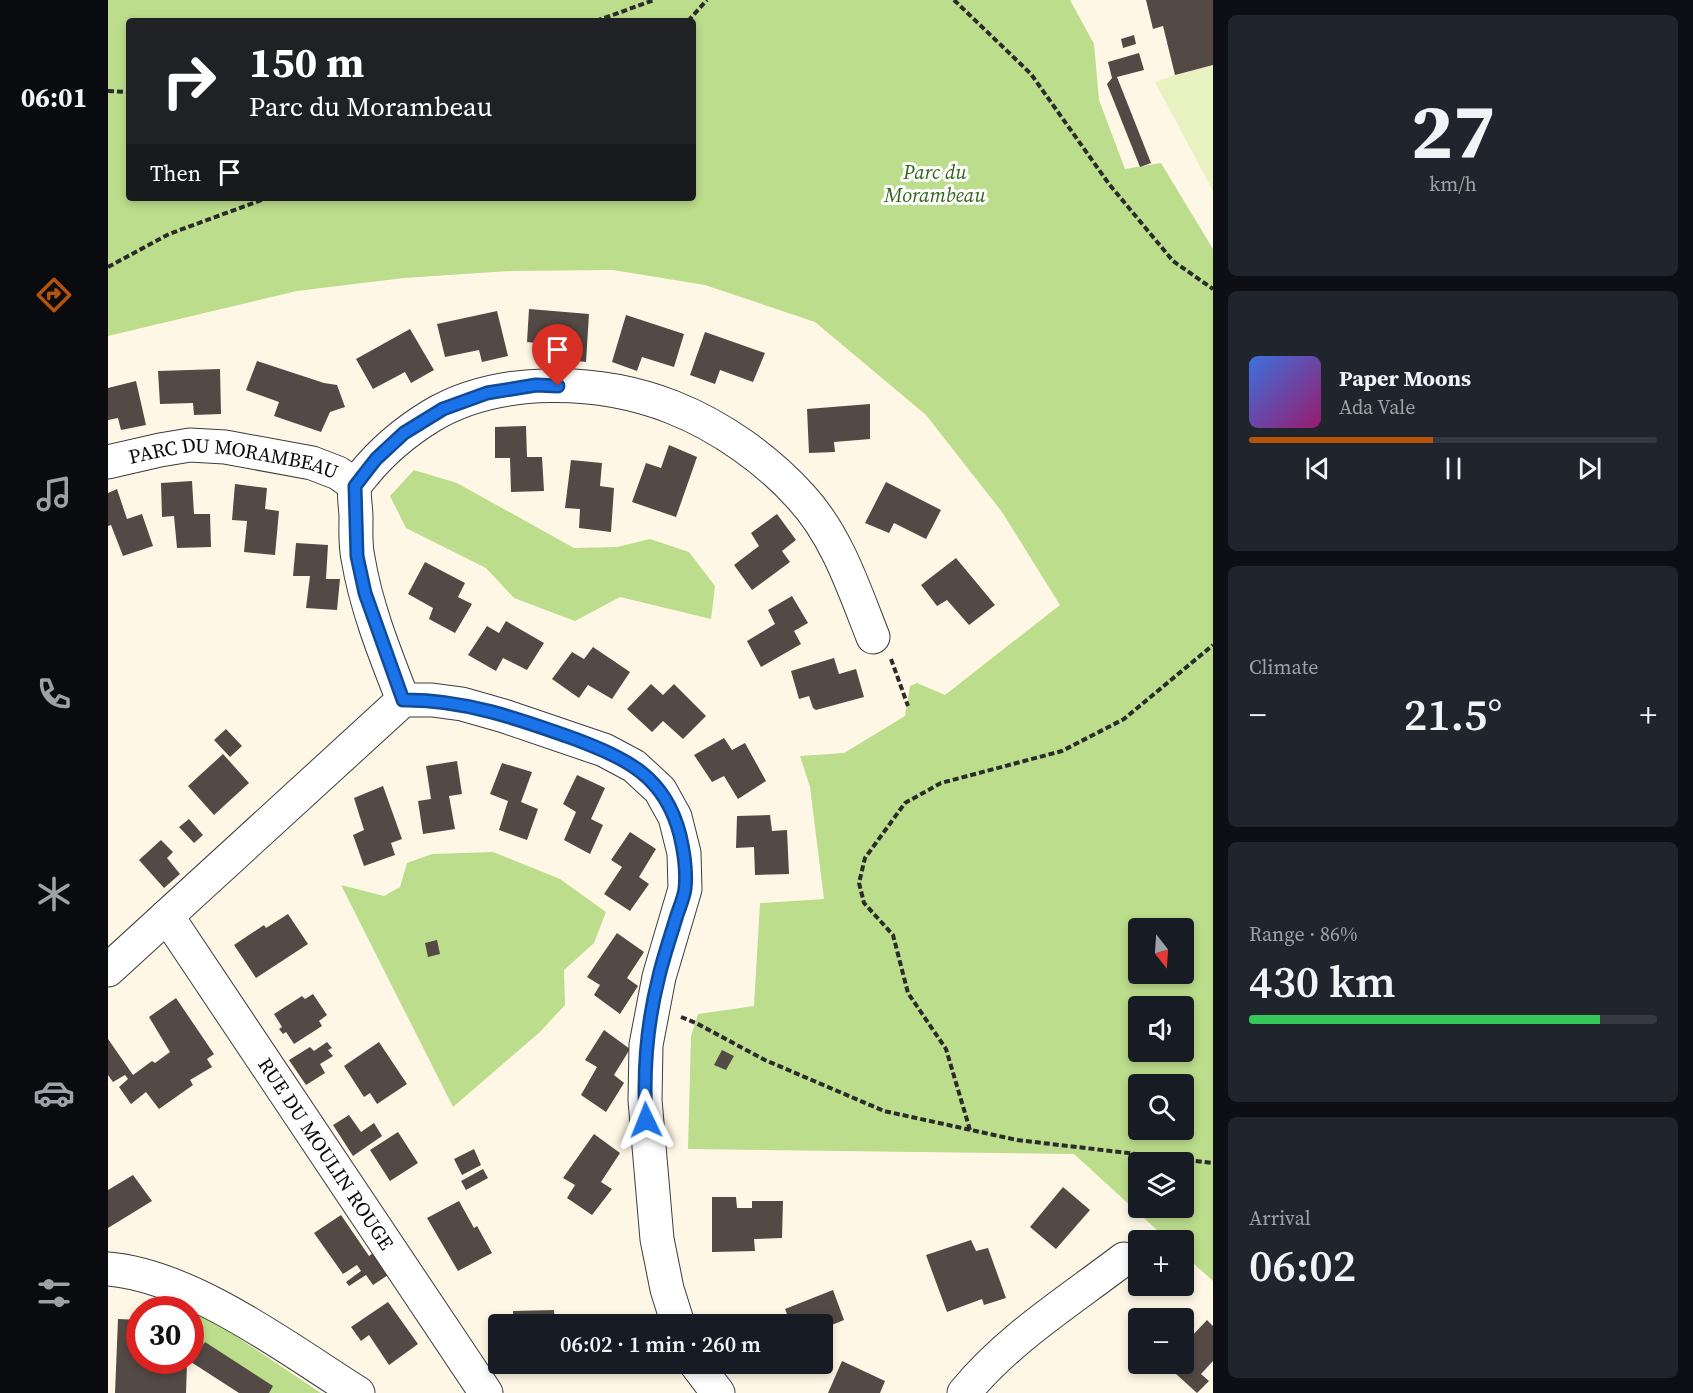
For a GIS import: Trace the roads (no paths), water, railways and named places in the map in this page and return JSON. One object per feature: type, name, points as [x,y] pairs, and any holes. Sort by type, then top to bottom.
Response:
[{"type":"street","name":"PARC DU MORAMBEAU","points":[[403,700],[365,593],[357,556],[355,486],[376,459],[404,433],[443,409],[487,393],[536,385],[626,393],[672,407],[712,427],[746,448],[802,497],[823,525],[840,555],[873,637]]},
{"type":"street","name":"PARC DU MORAMBEAU","points":[[108,462],[190,445],[225,447],[312,463],[338,473],[355,486]]},
{"type":"street","points":[[108,970],[403,700],[432,700],[462,704],[504,716],[604,750],[634,766],[660,790],[675,817],[684,853],[685,890],[659,977],[646,1045],[645,1100],[657,1239],[667,1289],[675,1314]]},
{"type":"street","name":"RUE DU MOULIN ROUGE","points":[[167,916],[486,1393]]},
{"type":"street","points":[[964,1393],[982,1370],[1029,1330],[1124,1258]]},
{"type":"street","points":[[108,1269],[156,1279],[199,1296],[358,1393]]},
{"type":"street","points":[[704,1374],[718,1393]]},
{"type":"park label","name":"Parc du Morambeau","points":[[935,184]]}]
